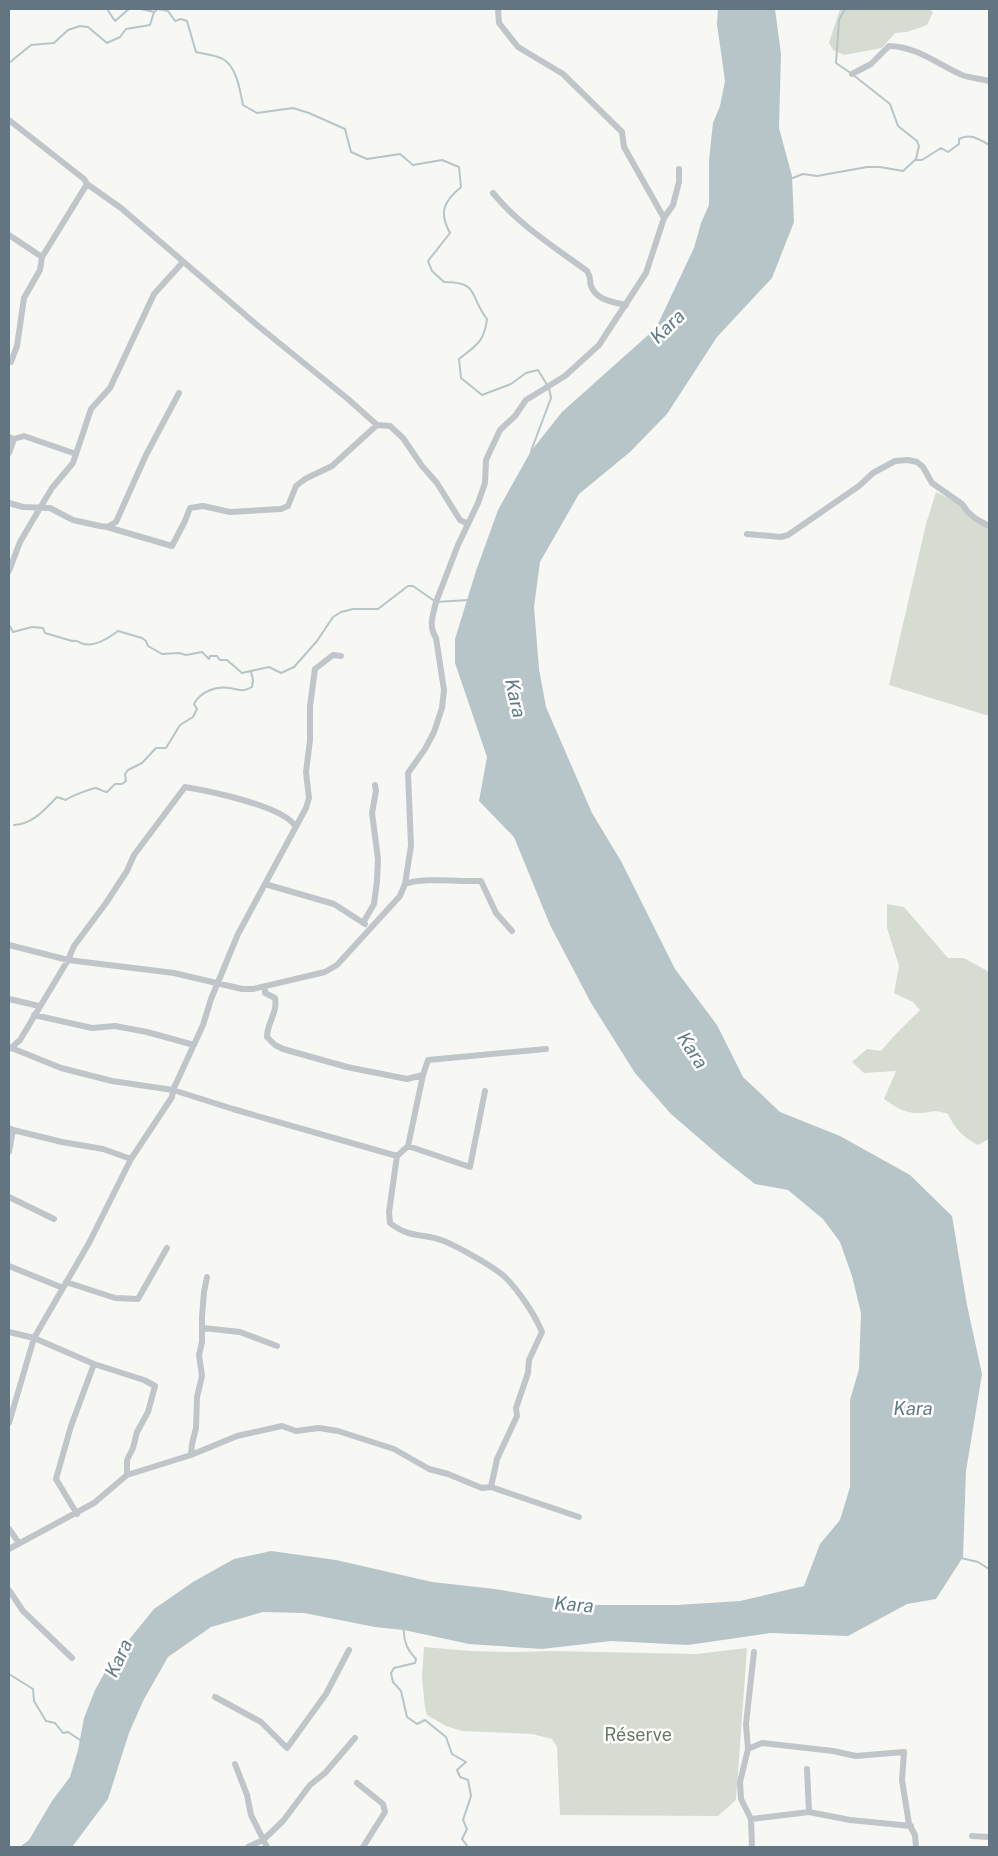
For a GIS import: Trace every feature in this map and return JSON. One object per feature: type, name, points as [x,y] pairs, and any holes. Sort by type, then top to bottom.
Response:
[{"type":"street","points":[[498,9],[499,23],[518,48],[563,74],[622,132],[624,147],[664,218]]},
{"type":"street","points":[[852,74],[871,64],[889,46],[895,46],[930,58],[965,76],[989,81]]},
{"type":"street","points":[[9,120],[84,179],[87,184],[122,208],[182,262],[376,425],[390,426],[402,438],[437,483],[460,520],[468,524]]},
{"type":"street","points":[[9,945],[68,960],[174,973],[242,989],[253,989],[325,972],[337,965],[400,896],[406,884],[411,846],[408,773],[425,749],[434,732],[442,708],[444,690],[436,638],[432,631],[432,622],[436,602],[485,483],[486,460],[489,450],[500,430],[515,416],[526,400],[565,376],[599,345],[646,273],[664,218],[672,205],[679,182],[679,169]]},
{"type":"street","points":[[9,362],[11,362],[17,346],[24,298],[40,270],[42,257],[87,184]]},
{"type":"street","points":[[493,193],[508,211],[527,228],[587,271],[596,294],[604,300],[626,305]]},
{"type":"street","points":[[9,235],[42,257]]},
{"type":"street","points":[[9,571],[20,542],[40,508],[52,488],[73,463],[91,410],[110,388],[154,294],[182,262]]},
{"type":"street","points":[[107,527],[116,522],[142,463],[179,393]]},
{"type":"street","points":[[9,503],[23,507],[50,508],[72,520],[107,527],[172,546],[190,508],[203,506],[230,512],[288,506],[296,486],[305,479],[332,466],[376,425]]},
{"type":"street","points":[[9,453],[11,438],[24,436],[76,454]]},
{"type":"street","points":[[747,534],[781,537],[788,535],[858,486],[873,473],[895,461],[908,460],[916,462],[923,467],[932,483],[989,526]]},
{"type":"street","points":[[9,1424],[34,1338],[98,1225],[131,1159],[172,1097],[173,1090],[204,1025],[238,934],[306,808],[309,798],[306,772],[310,740],[310,706],[315,670],[333,655],[341,656]]},
{"type":"street","points":[[363,923],[374,904],[377,881],[378,860],[372,813],[376,791],[375,785]]},
{"type":"street","points":[[295,826],[292,820],[270,809],[236,798],[185,787],[134,855],[127,871],[106,903],[74,946],[68,960],[20,1040],[10,1048],[61,1068],[99,1079],[173,1090],[396,1156]]},
{"type":"street","points":[[406,884],[426,881],[481,881],[496,913],[512,931]]},
{"type":"street","points":[[265,884],[334,904],[370,928]]},
{"type":"street","points":[[265,986],[265,993],[275,998],[276,1006],[268,1024],[266,1037],[275,1045],[291,1052],[347,1067],[407,1078],[423,1076]]},
{"type":"street","points":[[9,999],[40,1006]]},
{"type":"street","points":[[34,1015],[58,1022],[92,1028],[115,1026],[147,1032],[194,1045]]},
{"type":"street","points":[[491,1488],[497,1460],[517,1416],[516,1408],[528,1373],[529,1360],[542,1332],[537,1320],[504,1276],[443,1240],[407,1233],[390,1223],[389,1212],[396,1156],[408,1146],[428,1060],[546,1049]]},
{"type":"street","points":[[408,1146],[470,1166],[485,1091]]},
{"type":"street","points":[[9,1152],[11,1129],[62,1142],[103,1149],[131,1159]]},
{"type":"street","points":[[9,1197],[54,1219]]},
{"type":"street","points":[[9,1266],[64,1285],[115,1298],[138,1299],[167,1248]]},
{"type":"street","points":[[191,1455],[196,1428],[197,1397],[202,1376],[199,1354],[207,1277]]},
{"type":"street","points":[[203,1328],[240,1332],[277,1346]]},
{"type":"street","points":[[9,1332],[34,1338],[94,1364],[144,1380],[155,1386],[148,1412],[137,1432],[133,1448],[127,1460],[127,1475]]},
{"type":"street","points":[[77,1514],[56,1479],[71,1426],[94,1364]]},
{"type":"street","points":[[9,1549],[77,1514],[94,1503],[127,1475],[191,1455],[237,1436],[277,1427],[286,1427],[302,1432],[312,1429],[338,1430],[394,1449],[429,1469],[448,1474],[482,1488],[491,1488],[579,1517]]},
{"type":"street","points":[[9,1529],[19,1543]]},
{"type":"street","points":[[9,1590],[23,1611],[72,1658]]},
{"type":"street","points":[[215,1697],[261,1722],[287,1748],[326,1694],[349,1650]]},
{"type":"street","points":[[752,1847],[751,1819],[741,1799],[740,1782],[748,1749],[746,1724],[754,1652]]},
{"type":"street","points":[[248,1847],[263,1840],[283,1821],[310,1784],[325,1773],[355,1738]]},
{"type":"street","points":[[748,1749],[762,1743],[833,1751],[856,1756],[904,1752],[902,1780],[916,1847]]},
{"type":"street","points":[[235,1764],[247,1795],[251,1815],[267,1847]]},
{"type":"street","points":[[807,1769],[809,1812]]},
{"type":"street","points":[[357,1783],[383,1804],[385,1812],[363,1847]]},
{"type":"street","points":[[751,1819],[809,1812],[850,1820],[911,1826]]},
{"type":"street","points":[[972,1836],[989,1837]]},
{"type":"green space","points":[[840,9],[929,9],[933,12],[927,25],[907,32],[895,33],[882,48],[844,55],[833,50],[829,43]]},
{"type":"green space","points":[[936,492],[960,504],[989,528],[989,716],[889,685],[926,524]]},
{"type":"green space","points":[[887,904],[904,907],[948,958],[964,958],[989,972],[989,1139],[978,1145],[960,1132],[948,1114],[938,1111],[912,1113],[895,1107],[884,1099],[896,1071],[864,1073],[852,1062],[867,1049],[881,1051],[920,1010],[913,1002],[894,993],[899,966],[887,928]]},
{"type":"green space","name":"Réserve","points":[[424,1647],[470,1651],[696,1654],[747,1648],[736,1800],[718,1816],[560,1815],[557,1747],[552,1739],[532,1734],[462,1731],[446,1726],[427,1715],[422,1677]]},
{"type":"water","name":"Kara","points":[[718,9],[775,9],[781,54],[779,128],[792,176],[794,222],[772,278],[717,337],[667,414],[630,452],[579,494],[540,562],[534,607],[539,669],[546,707],[592,813],[621,861],[675,969],[717,1025],[743,1077],[780,1112],[840,1136],[910,1175],[952,1216],[967,1305],[982,1374],[966,1471],[963,1557],[936,1599],[907,1604],[848,1636],[770,1633],[688,1645],[611,1641],[542,1649],[469,1644],[404,1630],[375,1627],[304,1613],[263,1612],[211,1627],[168,1657],[143,1701],[129,1733],[108,1799],[72,1847],[20,1847],[29,1840],[52,1801],[70,1777],[78,1750],[84,1718],[95,1690],[110,1663],[154,1609],[193,1582],[234,1559],[271,1551],[336,1560],[432,1582],[495,1589],[591,1605],[677,1605],[740,1601],[804,1586],[820,1544],[840,1520],[850,1487],[850,1400],[859,1369],[861,1313],[852,1276],[840,1242],[823,1219],[788,1190],[755,1184],[722,1158],[671,1114],[635,1073],[591,1003],[550,925],[514,837],[479,801],[487,757],[455,663],[455,639],[476,571],[498,510],[531,451],[562,412],[656,328],[694,248],[701,223],[709,205],[709,160],[713,123],[720,106],[725,81],[717,24]]},
{"type":"waterway","points":[[107,9],[115,21],[129,9]]},
{"type":"waterway","points":[[141,9],[154,12],[158,9],[168,11],[175,21],[181,19],[187,21],[196,52],[217,56],[228,63],[235,73],[243,105],[257,113],[293,108],[309,113],[345,129],[351,152],[367,159],[400,154],[413,165],[442,160],[459,167],[461,187],[450,198],[444,214],[450,233],[428,261],[432,271],[444,282],[455,283],[469,288],[487,319],[481,339],[475,347],[459,359],[461,378],[482,395],[511,384],[526,373],[538,370],[549,388],[551,398],[531,451]]},
{"type":"waterway","points":[[790,179],[803,174],[817,176],[867,167],[903,171],[916,159],[919,146],[917,141],[898,126],[890,104],[836,63],[839,20],[845,9]]},
{"type":"waterway","points":[[9,63],[31,45],[54,43],[68,30],[80,26],[88,27],[107,43],[120,37],[126,29],[150,25],[154,12]]},
{"type":"waterway","points":[[916,160],[922,160],[941,148],[948,152],[959,144],[959,139],[963,137],[974,138],[989,145]]},
{"type":"waterway","points":[[9,625],[13,632],[32,627],[43,628],[45,633],[89,645],[102,641],[118,631],[142,638],[148,646],[162,654],[179,653],[186,655],[202,652],[209,659],[210,656],[217,656],[220,660],[227,660],[242,673],[269,667],[281,673],[294,667],[317,641],[333,617],[341,612],[353,609],[378,609],[408,586],[413,586],[436,602],[468,600]]},
{"type":"waterway","points":[[14,825],[33,819],[57,797],[66,800],[96,788],[107,792],[115,784],[122,784],[126,781],[125,774],[128,770],[142,763],[156,748],[166,748],[180,725],[193,717],[197,709],[194,704],[200,696],[218,688],[249,689],[252,687],[253,680],[251,671]]},
{"type":"waterway","points":[[961,1558],[978,1562],[989,1569]]},
{"type":"waterway","points":[[404,1628],[406,1645],[416,1659],[415,1663],[394,1668],[391,1673],[393,1682],[401,1691],[407,1717],[417,1724],[425,1720],[446,1737],[452,1754],[466,1762],[457,1770],[460,1777],[468,1780],[471,1796],[463,1820],[467,1829],[462,1839],[468,1847]]},
{"type":"waterway","points":[[9,1674],[33,1689],[34,1701],[46,1721],[55,1723],[63,1733],[68,1732],[80,1740]]}]
